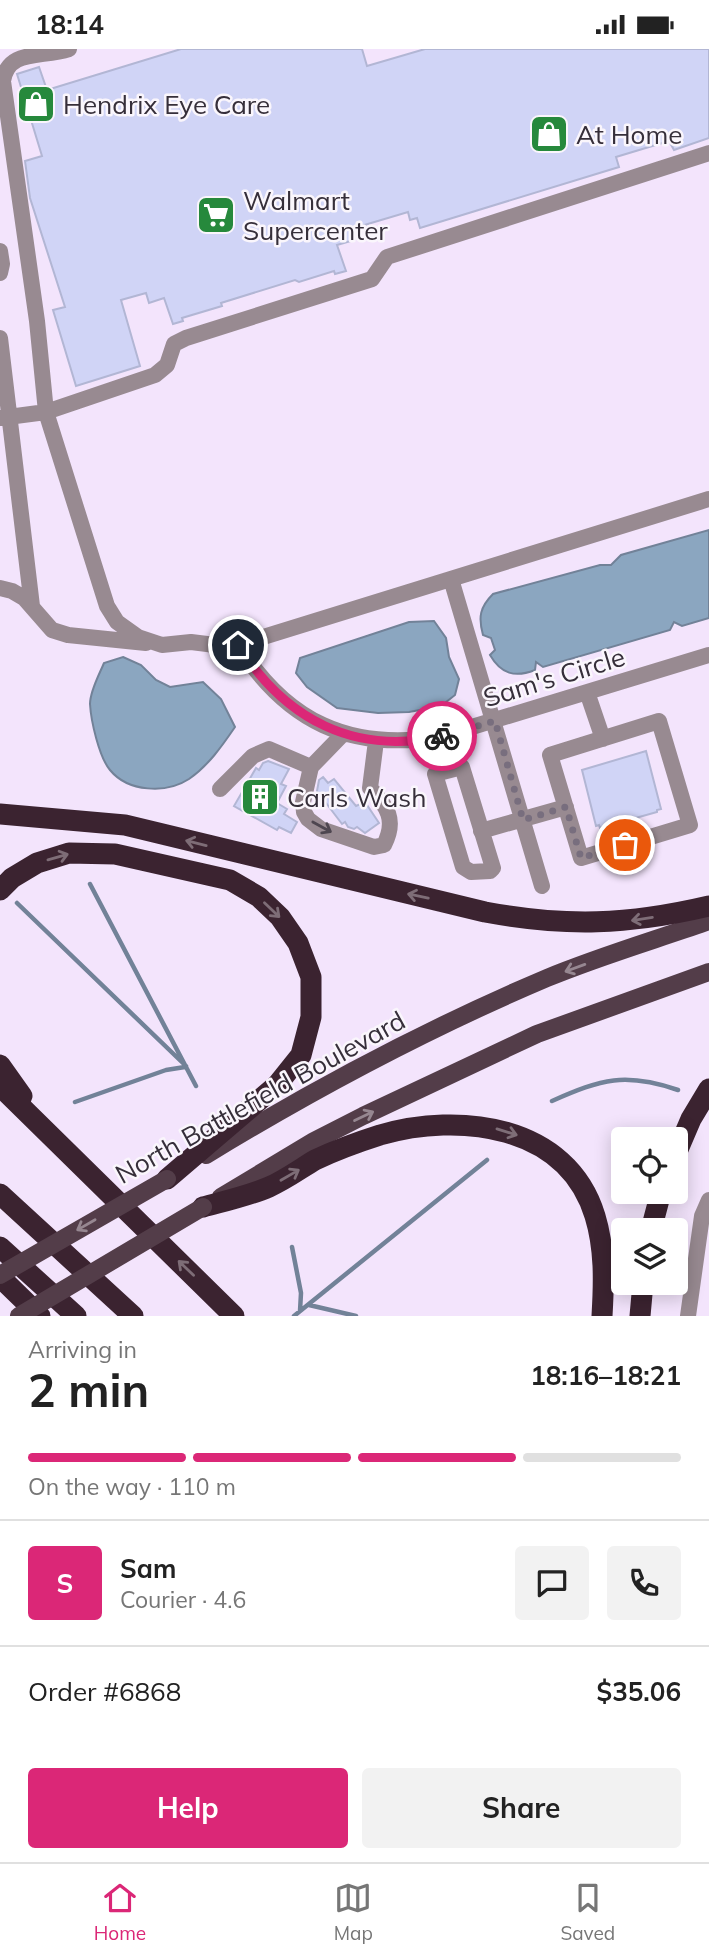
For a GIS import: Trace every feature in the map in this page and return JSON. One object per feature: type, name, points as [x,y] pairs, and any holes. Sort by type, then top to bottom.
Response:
[{"type":"highway","points":[[0,814],[125,825],[485,912],[543,921],[627,921],[709,906]]},
{"type":"highway","points":[[0,890],[12,878],[37,863],[69,853],[115,854],[230,880],[266,903],[280,917],[298,943],[311,977],[311,1017],[301,1055],[277,1085],[167,1179]]},
{"type":"highway","points":[[0,1065],[46,1132]]},
{"type":"highway","points":[[0,1086],[234,1316]]},
{"type":"highway","points":[[688,1127],[709,1089]]},
{"type":"highway","points":[[203,1207],[269,1187],[337,1150],[392,1132],[452,1126],[496,1128],[533,1142],[549,1152],[576,1178],[585,1192],[602,1240],[602,1316]]},
{"type":"highway","points":[[0,1194],[133,1316]]},
{"type":"highway","points":[[0,1212],[115,1316]]},
{"type":"highway","points":[[0,1247],[76,1316]]},
{"type":"highway","points":[[0,1276],[40,1316]]},
{"type":"highway","points":[[640,1316],[642,1295]]},
{"type":"main road","name":"North Battlefield Boulevard","points":[[0,1276],[280,1110],[372,1059],[550,977],[709,921]]},
{"type":"main road","points":[[19,1316],[314,1142],[537,1034],[709,972]]},
{"type":"street","points":[[69,49],[57,53],[20,55],[9,60],[3,81],[37,321],[46,412],[107,606],[117,622],[138,637],[162,645]]},
{"type":"street","points":[[5,417],[46,412],[155,375],[167,365],[174,344],[372,279],[387,257],[709,152]]},
{"type":"street","points":[[0,251],[0,272]]},
{"type":"street","points":[[0,338],[5,417],[32,606]]},
{"type":"street","points":[[0,588],[12,591],[32,606],[52,630],[68,635],[162,645],[191,642],[232,647],[709,499]]},
{"type":"street","points":[[451,579],[542,887]]},
{"type":"street","name":"Sam's Circle","points":[[238,645],[264,682],[310,720],[376,741],[408,742],[439,737],[495,721],[709,655]]},
{"type":"street","points":[[587,692],[603,739]]},
{"type":"street","points":[[659,721],[690,825],[581,858],[566,807],[550,755],[659,721]]},
{"type":"street","points":[[344,733],[311,767],[303,802],[304,812],[308,819],[321,829],[374,846],[384,845],[390,834],[389,815],[384,803],[370,788],[376,741]]},
{"type":"street","points":[[220,789],[253,757],[269,749],[311,767]]},
{"type":"street","points":[[462,767],[481,831],[493,868],[490,871],[471,873],[463,867],[435,774],[462,767]]},
{"type":"street","points":[[481,831],[566,807]]},
{"type":"street","points":[[688,1316],[702,1216],[709,1200]]},
{"type":"water","points":[[709,530],[709,618],[682,626],[674,622],[670,630],[543,667],[536,662],[535,670],[521,674],[504,670],[490,655],[495,650],[491,638],[483,635],[481,618],[485,603],[493,594],[600,565],[611,565],[621,555]]},
{"type":"water","points":[[434,621],[446,638],[449,657],[459,679],[455,695],[441,706],[409,712],[378,713],[337,708],[307,687],[296,673],[300,658],[409,622]]},
{"type":"water","points":[[123,657],[141,665],[156,680],[170,687],[203,682],[221,699],[235,727],[208,762],[180,784],[159,789],[127,783],[110,770],[102,757],[94,729],[90,699],[104,663]]},
{"type":"building","name":"Walmart Supercenter","points":[[181,49],[362,49],[367,66],[425,49],[709,49],[709,138],[674,150],[669,141],[616,157],[619,167],[420,228],[417,218],[410,220],[408,212],[351,229],[354,240],[337,245],[346,271],[335,274],[334,271],[299,282],[295,280],[221,303],[222,306],[182,318],[183,321],[173,324],[164,298],[149,303],[146,293],[121,300],[140,366],[76,386],[53,310],[65,307],[30,198],[25,161],[42,156],[17,74],[39,67],[47,90]]},
{"type":"building","points":[[646,751],[661,809],[600,828],[599,825],[596,826],[582,770]]},
{"type":"building","name":"Carls Wash","points":[[268,761],[289,769],[281,784],[286,786],[277,803],[287,809],[284,814],[297,822],[291,833],[279,827],[277,830],[234,806],[256,768],[259,770],[263,763]]},
{"type":"building","points":[[323,777],[328,783],[334,779],[356,806],[365,802],[379,823],[365,833],[357,827],[348,827],[345,822],[342,824],[317,791],[319,780]]},
{"type":"waterway","points":[[90,884],[196,1086]]},
{"type":"waterway","points":[[17,903],[186,1066]]},
{"type":"waterway","points":[[75,1102],[166,1070],[185,1067]]},
{"type":"waterway","points":[[552,1101],[585,1087],[614,1081],[643,1081],[678,1090]]},
{"type":"waterway","points":[[294,1316],[487,1160]]},
{"type":"waterway","points":[[292,1247],[301,1293],[300,1311]]},
{"type":"waterway","points":[[309,1305],[356,1316]]},
{"type":"way so far","points":[[442,736],[495,721],[523,820],[566,807],[581,858],[625,845]]},
{"type":"place","name":"Hendrix Eye Care","points":[[36,104]]},
{"type":"place","name":"At Home","points":[[549,134]]},
{"type":"place","name":"Walmart Supercenter","points":[[216,215]]},
{"type":"place","name":"Carls Wash","points":[[260,797]]},
{"type":"route","points":[[238,645],[264,682],[310,720],[376,741],[408,742],[442,736]]}]
